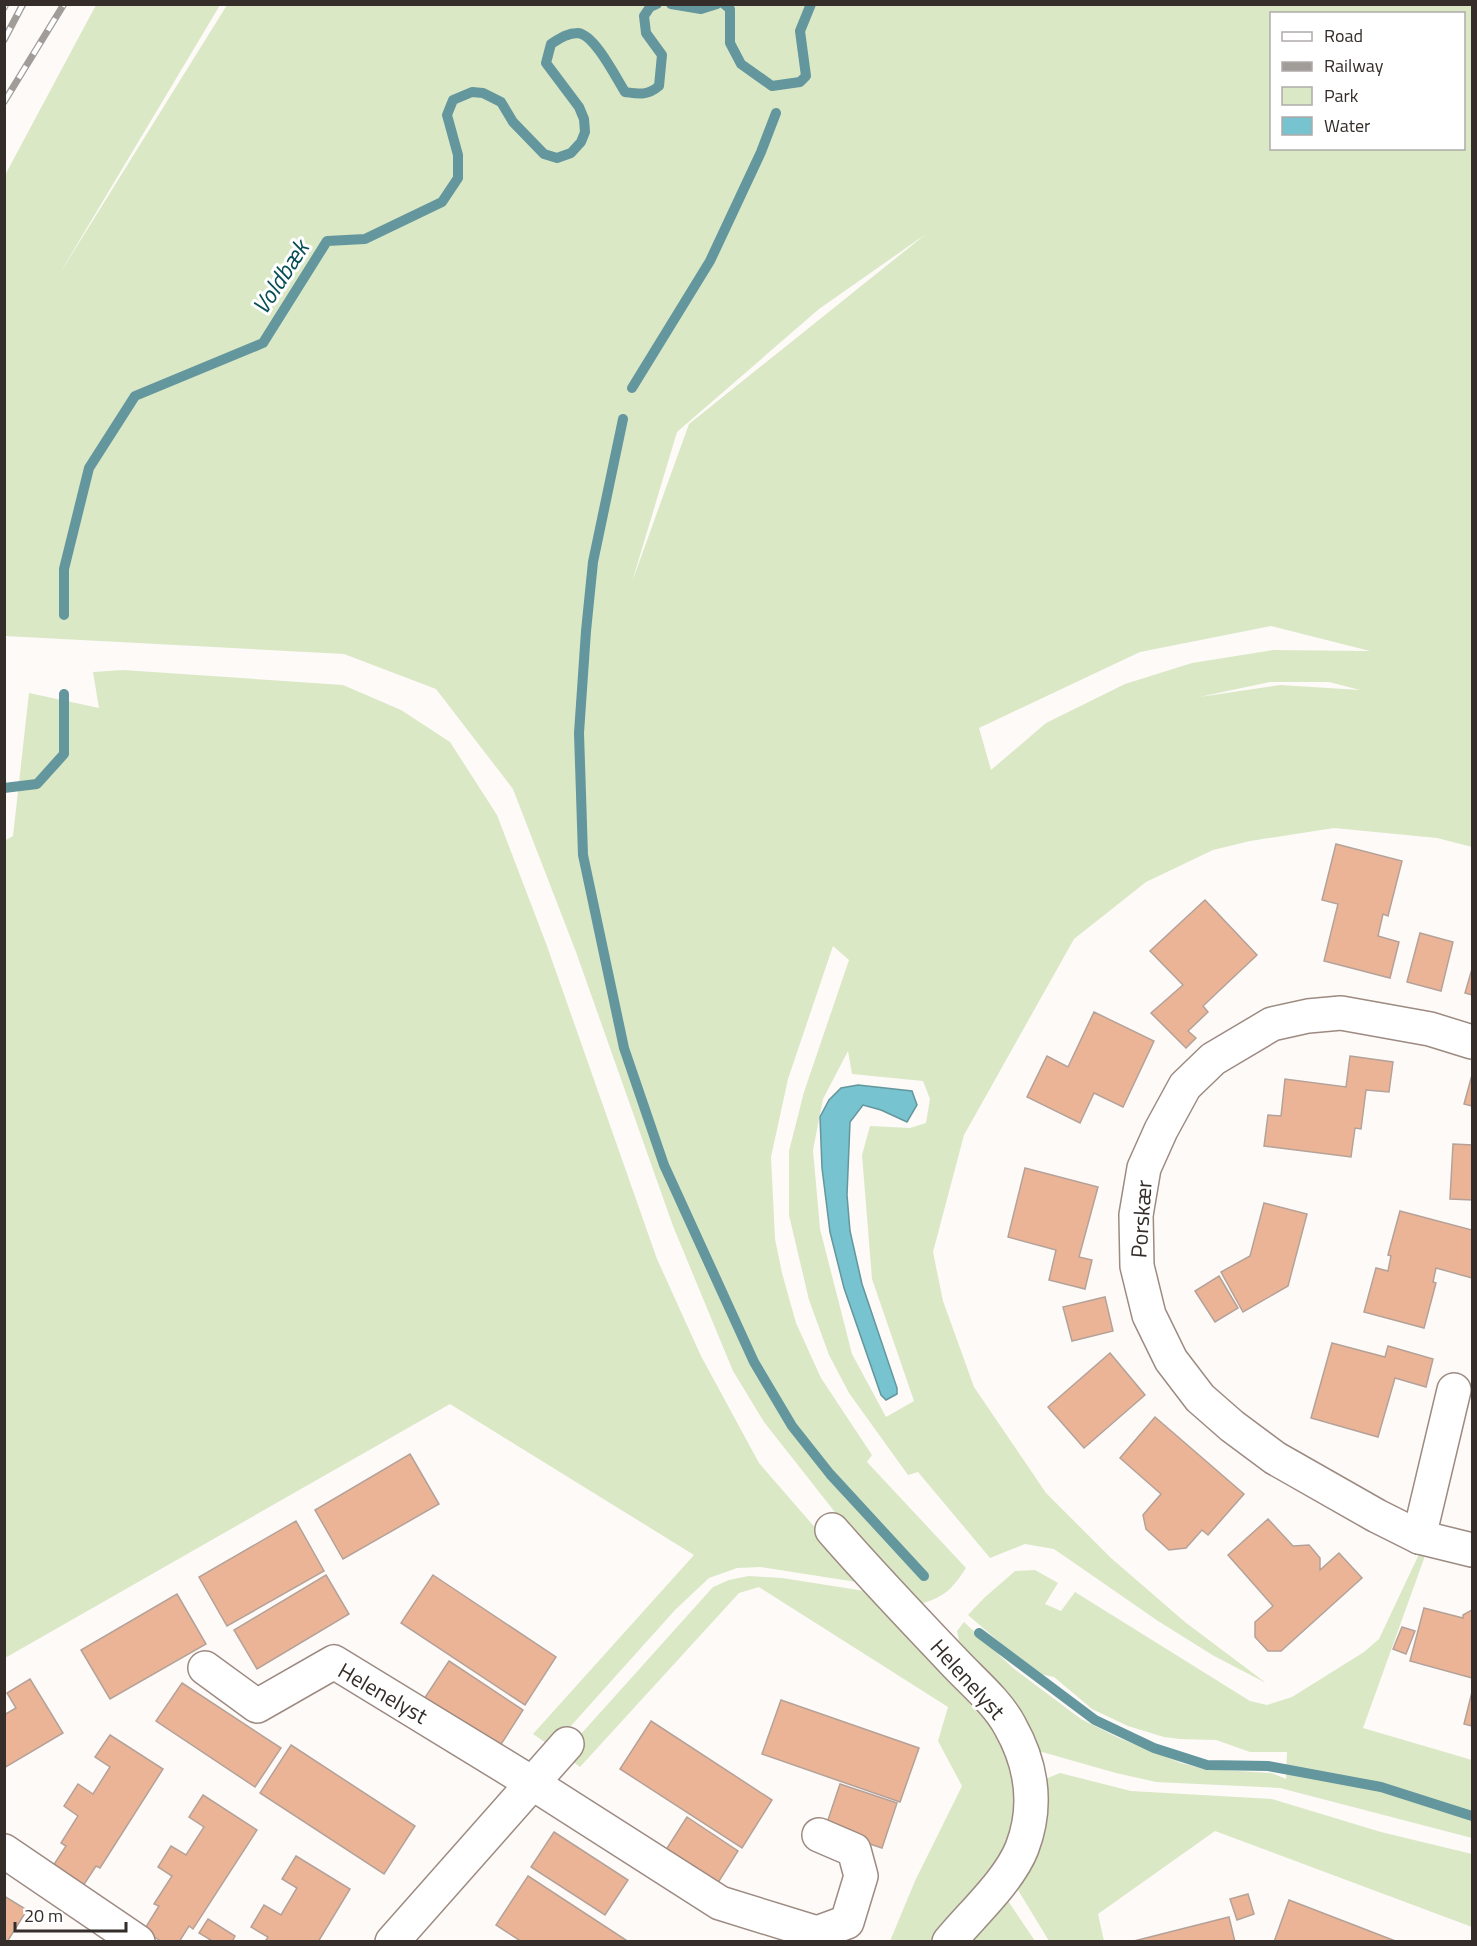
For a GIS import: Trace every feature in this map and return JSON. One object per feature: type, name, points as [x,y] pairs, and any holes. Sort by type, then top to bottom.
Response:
[{"type":"street","name":"Porskær","points":[[1473,1042],[1430,1029],[1341,1013],[1308,1016],[1272,1024],[1213,1059],[1185,1086],[1144,1168],[1136,1215],[1137,1266],[1149,1315],[1171,1360],[1200,1398],[1232,1426],[1275,1458],[1377,1516],[1419,1537],[1473,1550]]},
{"type":"street","points":[[1419,1537],[1454,1390]]},
{"type":"street","name":"Helenelyst","points":[[832,1530],[875,1580],[985,1694],[1010,1725],[1032,1788],[1031,1816],[1021,1850],[1001,1882],[949,1941]]},
{"type":"street","name":"Helenelyst","points":[[205,1668],[257,1706],[334,1662],[532,1783],[720,1903],[817,1933],[847,1922],[861,1876],[854,1850],[819,1834]]},
{"type":"street","points":[[392,1941],[567,1744]]},
{"type":"street","points":[[4,1851],[138,1941]]},
{"type":"green space","points":[[96,5],[220,5],[57,278],[227,5],[1472,5],[1472,847],[1437,838],[1334,828],[1250,841],[1213,850],[1146,882],[1074,939],[964,1135],[933,1252],[943,1301],[974,1387],[1046,1493],[1111,1558],[1185,1622],[1266,1683],[1214,1656],[1158,1621],[1054,1549],[1025,1544],[990,1558],[918,1472],[908,1475],[849,1393],[829,1355],[809,1300],[789,1215],[789,1151],[804,1092],[849,960],[833,946],[788,1079],[771,1157],[775,1239],[796,1323],[821,1378],[872,1455],[867,1462],[966,1568],[946,1592],[917,1605],[838,1516],[764,1422],[733,1371],[673,1226],[576,952],[513,789],[436,689],[344,654],[5,636],[4,177]],"holes":[[[926,234],[689,424],[632,582],[677,432],[819,309]],[[1271,626],[1370,651],[1273,650],[1192,663],[1125,684],[1046,723],[991,770],[979,728],[1140,652]],[[1270,682],[1329,682],[1360,690],[1280,685],[1199,697]],[[848,1051],[852,1074],[923,1081],[930,1099],[926,1123],[910,1128],[870,1126],[862,1155],[872,1279],[914,1401],[886,1417],[852,1354],[820,1229],[813,1150],[823,1099]]]},
{"type":"green space","points":[[123,670],[343,685],[401,710],[450,742],[497,815],[547,946],[657,1259],[701,1356],[759,1463],[863,1583],[761,1567],[737,1568],[709,1578],[675,1610],[552,1747],[533,1734],[694,1555],[450,1404],[5,1658],[4,841],[13,836],[29,693],[99,708],[93,672]]},
{"type":"green space","points":[[1420,1552],[1426,1553],[1363,1728],[1472,1760],[1472,1838],[1280,1788],[1156,1782],[1035,1750],[998,1687],[959,1641],[957,1631],[964,1622],[1013,1668],[1081,1719],[1119,1738],[1181,1763],[1204,1769],[1272,1773],[1286,1779],[1287,1752],[1250,1752],[1216,1740],[1164,1737],[1128,1726],[1092,1709],[1054,1677],[1035,1673],[968,1615],[1015,1571],[1035,1570],[1058,1583],[1045,1604],[1061,1611],[1075,1592],[1250,1701],[1267,1705],[1292,1697],[1364,1652],[1379,1639]]},
{"type":"green space","points":[[749,1576],[782,1578],[871,1592],[969,1698],[1002,1740],[1013,1771],[1017,1800],[1007,1840],[992,1870],[932,1941],[890,1941],[915,1881],[962,1786],[938,1741],[948,1707],[759,1587],[739,1593],[580,1767],[563,1754],[713,1587],[729,1580]]},
{"type":"green space","points":[[1060,1773],[1131,1791],[1272,1799],[1381,1832],[1472,1854],[1472,1927],[1215,1831],[1098,1914],[1104,1941],[1049,1941],[1018,1890],[1043,1841],[1047,1800],[1043,1780]]},
{"type":"green space","points":[[1006,1898],[1035,1941],[966,1942]]},
{"type":"water","points":[[858,1085],[912,1091],[917,1105],[907,1122],[881,1110],[863,1105],[850,1122],[847,1195],[850,1231],[862,1284],[897,1388],[897,1394],[886,1400],[881,1395],[844,1288],[830,1232],[822,1168],[820,1117],[829,1100],[841,1088]]},
{"type":"building","points":[[1336,844],[1402,861],[1388,916],[1383,914],[1378,936],[1399,942],[1390,978],[1324,961],[1338,904],[1322,900]]},
{"type":"building","points":[[1205,900],[1257,955],[1203,1006],[1208,1012],[1188,1031],[1196,1038],[1186,1048],[1151,1013],[1183,985],[1150,951]]},
{"type":"building","points":[[1420,933],[1453,942],[1441,991],[1407,982]]},
{"type":"building","points":[[1472,969],[1472,995],[1465,993]]},
{"type":"building","points":[[1094,1012],[1154,1041],[1123,1107],[1094,1093],[1080,1123],[1027,1097],[1047,1056],[1068,1067]]},
{"type":"building","points":[[1350,1056],[1393,1062],[1389,1092],[1366,1090],[1361,1129],[1355,1128],[1351,1157],[1264,1146],[1268,1115],[1281,1116],[1285,1079],[1346,1087]]},
{"type":"building","points":[[1472,1075],[1472,1106],[1464,1104]]},
{"type":"building","points":[[1453,1144],[1472,1145],[1472,1200],[1450,1199]]},
{"type":"building","points":[[1025,1168],[1098,1187],[1079,1257],[1092,1260],[1085,1289],[1049,1280],[1056,1250],[1008,1237]]},
{"type":"building","points":[[1264,1203],[1307,1214],[1288,1286],[1243,1312],[1221,1272],[1250,1256]]},
{"type":"building","points":[[1400,1211],[1472,1230],[1472,1278],[1436,1268],[1433,1282],[1436,1283],[1424,1328],[1364,1312],[1376,1268],[1388,1271],[1391,1256],[1388,1255]]},
{"type":"building","points":[[1219,1276],[1238,1308],[1215,1322],[1195,1291]]},
{"type":"building","points":[[1105,1297],[1113,1331],[1072,1341],[1063,1307]]},
{"type":"building","points":[[1332,1343],[1385,1357],[1388,1346],[1433,1359],[1426,1387],[1395,1378],[1378,1437],[1311,1418]]},
{"type":"building","points":[[1110,1353],[1145,1395],[1084,1448],[1048,1407]]},
{"type":"building","points":[[1155,1417],[1244,1494],[1208,1535],[1202,1530],[1186,1548],[1169,1550],[1146,1529],[1143,1515],[1161,1494],[1120,1458]]},
{"type":"building","points":[[410,1454],[439,1504],[343,1559],[315,1510]]},
{"type":"building","points":[[1268,1519],[1293,1546],[1309,1545],[1320,1558],[1320,1570],[1339,1553],[1362,1578],[1281,1651],[1268,1651],[1255,1637],[1255,1622],[1273,1606],[1228,1555]]},
{"type":"building","points":[[296,1521],[324,1571],[227,1626],[199,1577]]},
{"type":"building","points":[[326,1575],[349,1614],[257,1669],[234,1630]]},
{"type":"building","points":[[433,1575],[556,1657],[525,1705],[401,1623]]},
{"type":"building","points":[[177,1594],[206,1644],[110,1699],[81,1650]]},
{"type":"building","points":[[1424,1608],[1463,1618],[1463,1615],[1472,1610],[1472,1678],[1410,1661]]},
{"type":"building","points":[[1402,1627],[1415,1631],[1406,1654],[1393,1649]]},
{"type":"building","points":[[449,1661],[523,1710],[498,1749],[424,1699]]},
{"type":"building","points":[[30,1679],[63,1733],[4,1768],[4,1715],[16,1708],[7,1693]]},
{"type":"building","points":[[182,1683],[281,1748],[255,1787],[156,1721]]},
{"type":"building","points":[[1472,1692],[1472,1726],[1464,1724]]},
{"type":"building","points":[[781,1700],[919,1748],[900,1802],[762,1754]]},
{"type":"building","points":[[651,1721],[772,1800],[742,1848],[620,1769]]},
{"type":"building","points":[[110,1735],[163,1769],[100,1868],[96,1866],[81,1889],[51,1869],[66,1846],[61,1843],[78,1816],[64,1806],[78,1784],[93,1794],[110,1767],[95,1757]]},
{"type":"building","points":[[291,1745],[415,1826],[384,1874],[260,1793]]},
{"type":"building","points":[[840,1784],[897,1803],[882,1848],[825,1829]]},
{"type":"building","points":[[203,1795],[257,1830],[193,1929],[189,1926],[179,1942],[162,1942],[144,1930],[159,1906],[154,1904],[172,1876],[158,1867],[171,1846],[186,1855],[204,1827],[189,1817]]},
{"type":"building","points":[[687,1817],[738,1851],[714,1889],[662,1856]]},
{"type":"building","points":[[554,1832],[628,1880],[605,1915],[531,1867]]},
{"type":"building","points":[[296,1856],[350,1889],[318,1942],[265,1942],[268,1937],[251,1927],[264,1905],[281,1915],[297,1888],[282,1879]]},
{"type":"building","points":[[528,1876],[629,1942],[522,1942],[496,1925]]},
{"type":"building","points":[[1248,1894],[1254,1914],[1237,1920],[1230,1899]]},
{"type":"building","points":[[4,1896],[27,1910],[7,1942],[4,1942]]},
{"type":"building","points":[[1289,1900],[1398,1942],[1274,1942]]},
{"type":"building","points":[[1229,1917],[1235,1942],[1130,1942]]},
{"type":"building","points":[[208,1919],[235,1936],[232,1942],[214,1942],[199,1933]]},
{"type":"waterway","name":"Voldbæk","points":[[64,615],[64,569],[89,468],[135,396],[263,343],[327,241],[365,239],[442,202],[458,178],[458,155],[447,115],[453,100],[472,92],[483,93],[501,102],[513,122],[544,154],[557,158],[571,153],[581,142],[585,132],[584,119],[579,107],[546,63],[551,44],[570,34],[578,33],[585,36],[598,49],[625,92],[647,93],[659,86],[662,55],[646,33],[644,16],[650,7],[657,4]]},
{"type":"waterway","name":"Voldbæk","points":[[671,4],[701,9],[717,4]]},
{"type":"waterway","name":"Voldbæk","points":[[724,4],[730,9],[730,43],[741,64],[772,86],[800,82],[806,76],[800,31],[811,4]]},
{"type":"waterway","points":[[632,388],[710,261],[761,152],[776,113]]},
{"type":"waterway","points":[[623,419],[593,562],[579,733],[583,855],[624,1048],[664,1165],[754,1362],[792,1426],[830,1474],[924,1576]]},
{"type":"waterway","name":"Voldbæk","points":[[4,788],[37,784],[64,754],[64,694]]},
{"type":"waterway","points":[[979,1633],[1095,1720],[1154,1748],[1207,1765],[1268,1766],[1381,1787],[1472,1816]]},
{"type":"railway","points":[[4,8],[6,4]]},
{"type":"railway","points":[[4,40],[23,4]]},
{"type":"railway","points":[[4,102],[64,4]]}]
